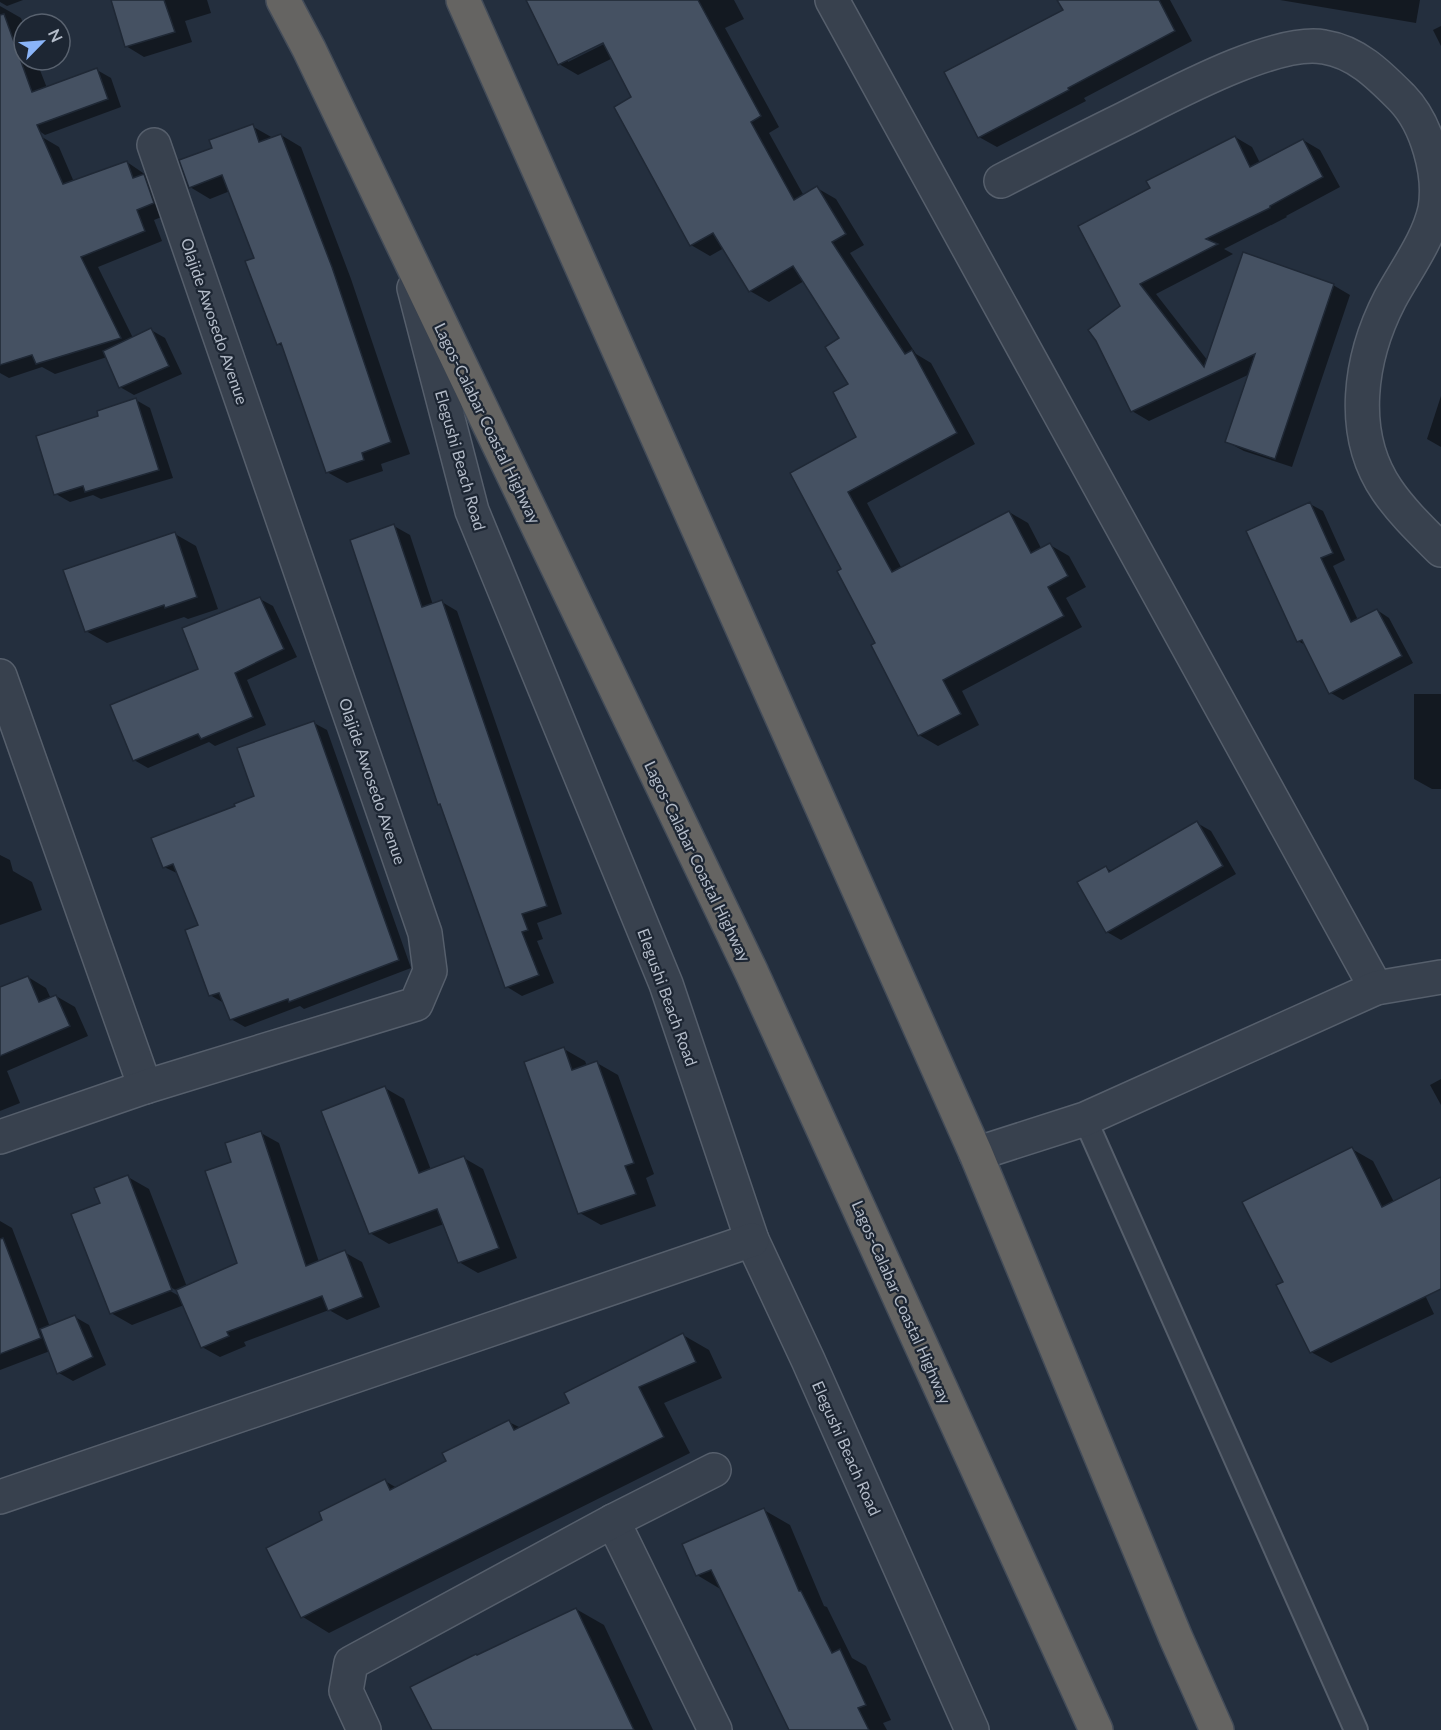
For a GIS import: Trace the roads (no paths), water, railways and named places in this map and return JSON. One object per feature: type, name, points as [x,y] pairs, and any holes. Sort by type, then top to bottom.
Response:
[{"type":"highway","name":"Lagos-Calabar Coastal Highway","points":[[284,0],[751,971],[1096,1730]]},
{"type":"highway","points":[[463,0],[976,1154],[1216,1730]]},
{"type":"street","points":[[832,0],[1376,988]]},
{"type":"street","points":[[1000,181],[1195,84],[1292,48],[1323,46],[1351,55],[1380,76],[1408,105],[1428,140],[1436,176],[1435,209],[1423,240],[1389,302],[1366,362],[1362,408],[1366,446],[1386,489],[1413,522],[1441,550]]},
{"type":"street","name":"Olajide Awosedo Avenue","points":[[0,1137],[145,1087],[416,1004],[430,971],[425,933],[154,145]]},
{"type":"street","name":"Elegushi Beach Road","points":[[405,249],[472,511],[666,984],[752,1240],[808,1360],[972,1730]]},
{"type":"street","points":[[0,676],[145,1087]]},
{"type":"street","points":[[976,1154],[1085,1119],[1376,988],[1441,977]]},
{"type":"street","points":[[0,1497],[752,1240]]},
{"type":"street","points":[[364,1730],[346,1691],[351,1663],[613,1521],[714,1470]]},
{"type":"street","points":[[613,1521],[715,1730]]},
{"type":"lane","points":[[1085,1119],[1356,1730]]}]
